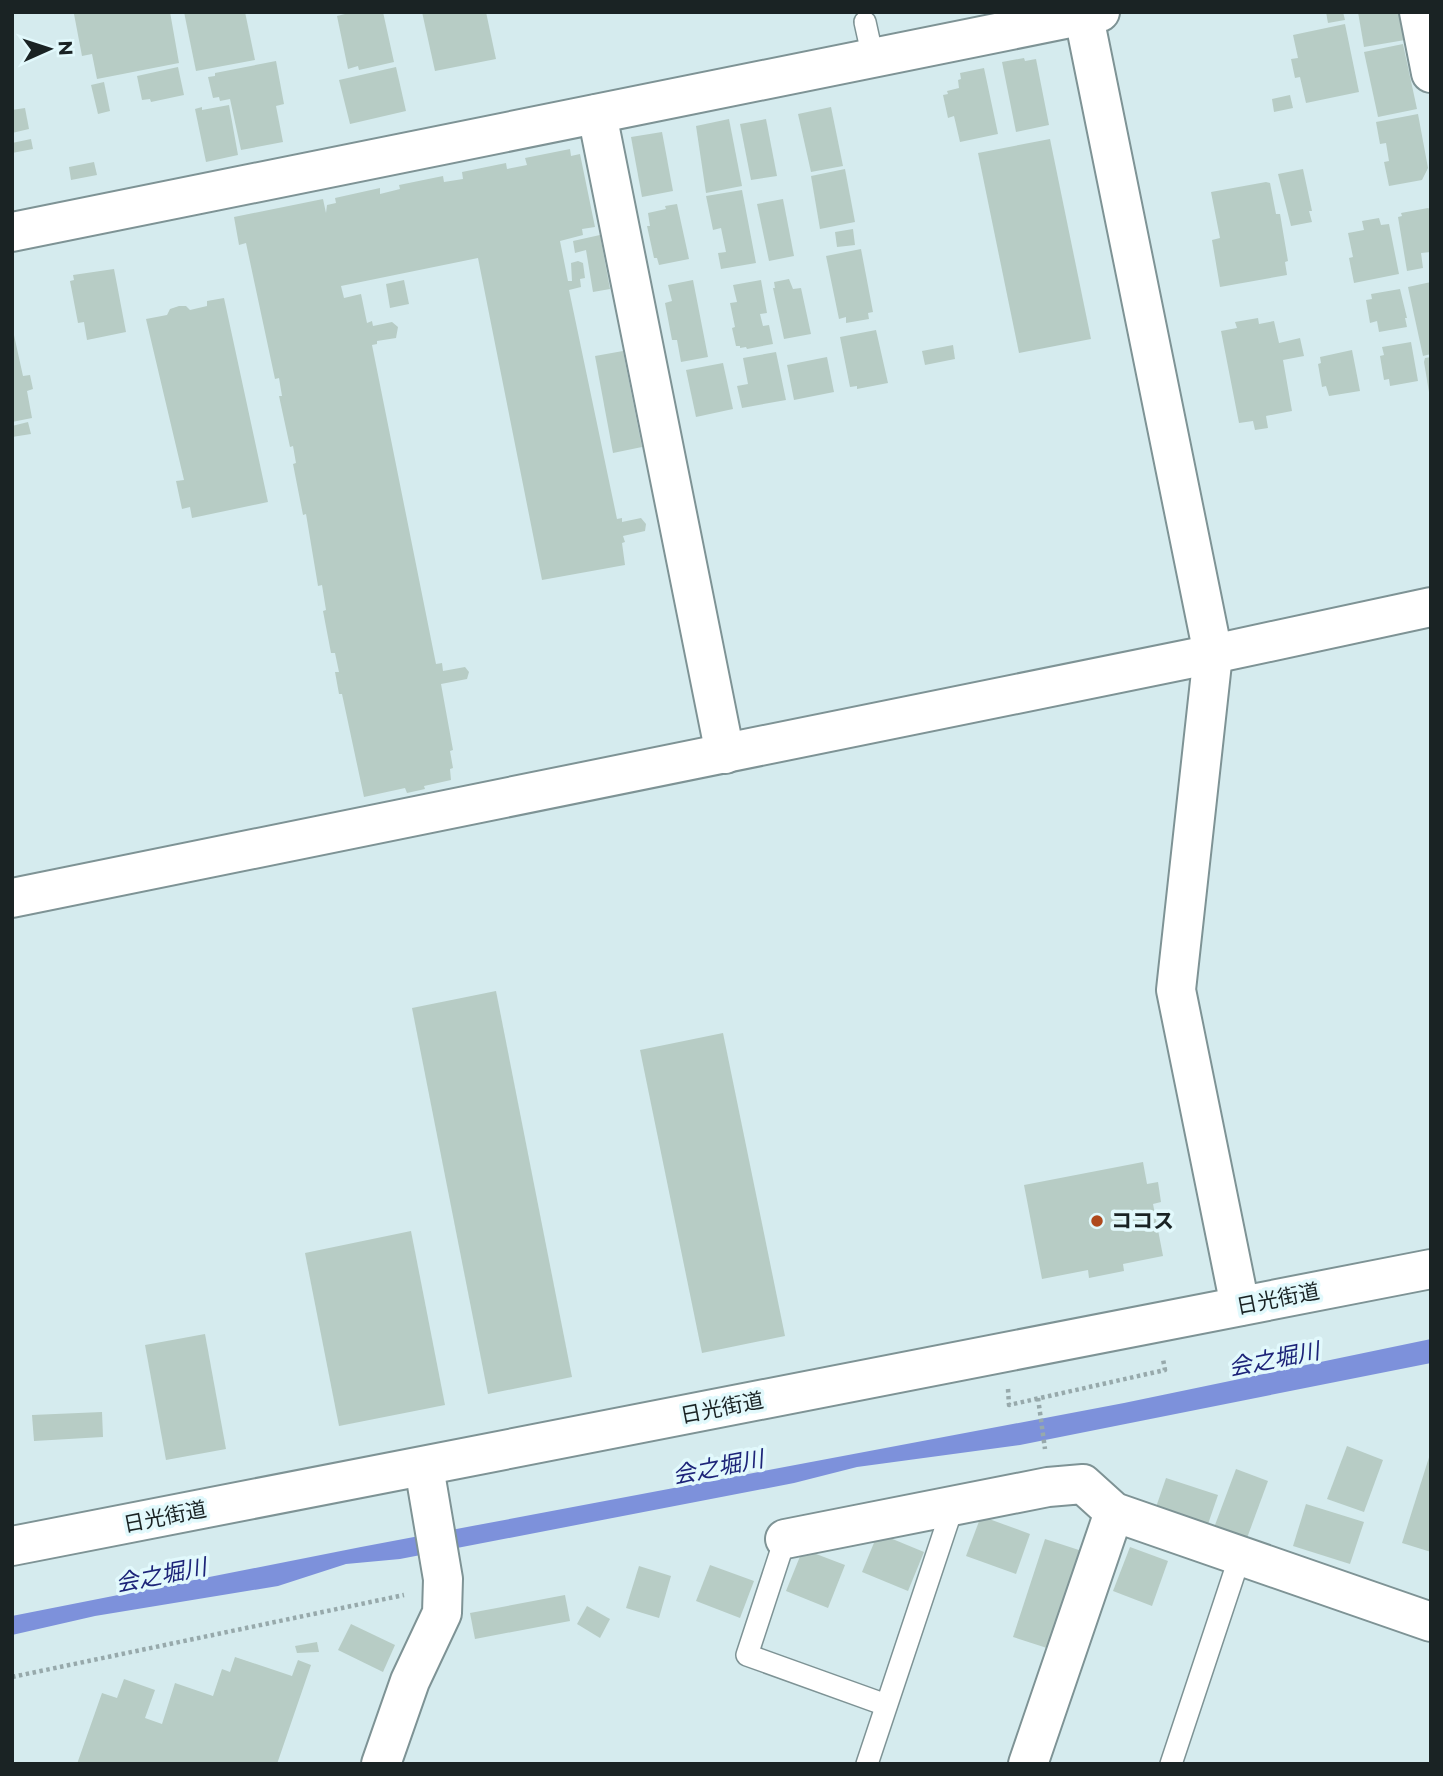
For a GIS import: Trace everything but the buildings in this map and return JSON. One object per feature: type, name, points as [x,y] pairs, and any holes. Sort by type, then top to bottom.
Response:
[{"type":"main road","points":[[1419,12],[1431,73]]},
{"type":"main road","points":[[12,232],[597,114],[869,40],[1088,13],[1213,654],[1176,990],[1240,1306]]},
{"type":"main road","points":[[597,114],[725,754]]},
{"type":"main road","points":[[12,898],[1213,654],[1431,607]]},
{"type":"main road","name":"日光街道","points":[[12,1546],[1431,1269]]},
{"type":"main road","points":[[381,1764],[410,1681],[442,1613],[443,1583],[424,1467]]},
{"type":"main road","points":[[785,1539],[1048,1487],[1083,1484],[1114,1512],[1431,1622]]},
{"type":"main road","points":[[1028,1764],[1114,1512]]},
{"type":"lane","points":[[867,1764],[953,1507]]},
{"type":"lane","points":[[785,1539],[747,1655],[886,1705]]},
{"type":"lane","points":[[1171,1764],[1240,1556]]},
{"type":"path","points":[[1008,1385],[1009,1405],[1165,1370],[1162,1355]]},
{"type":"path","points":[[1038,1398],[1047,1461]]},
{"type":"path","points":[[12,1677],[443,1583]]},
{"type":"water","points":[[1431,1339],[1431,1363],[1020,1445],[857,1467],[794,1483],[400,1559],[346,1564],[278,1586],[95,1616],[12,1635],[12,1616],[361,1547],[1124,1403]]},
{"type":"place","name":"ココス","points":[[1097,1221]]},
{"type":"water label","name":"会之堀川","points":[[1274,1359]]},
{"type":"water label","name":"会之堀川","points":[[718,1467]]},
{"type":"water label","name":"会之堀川","points":[[161,1575]]}]
